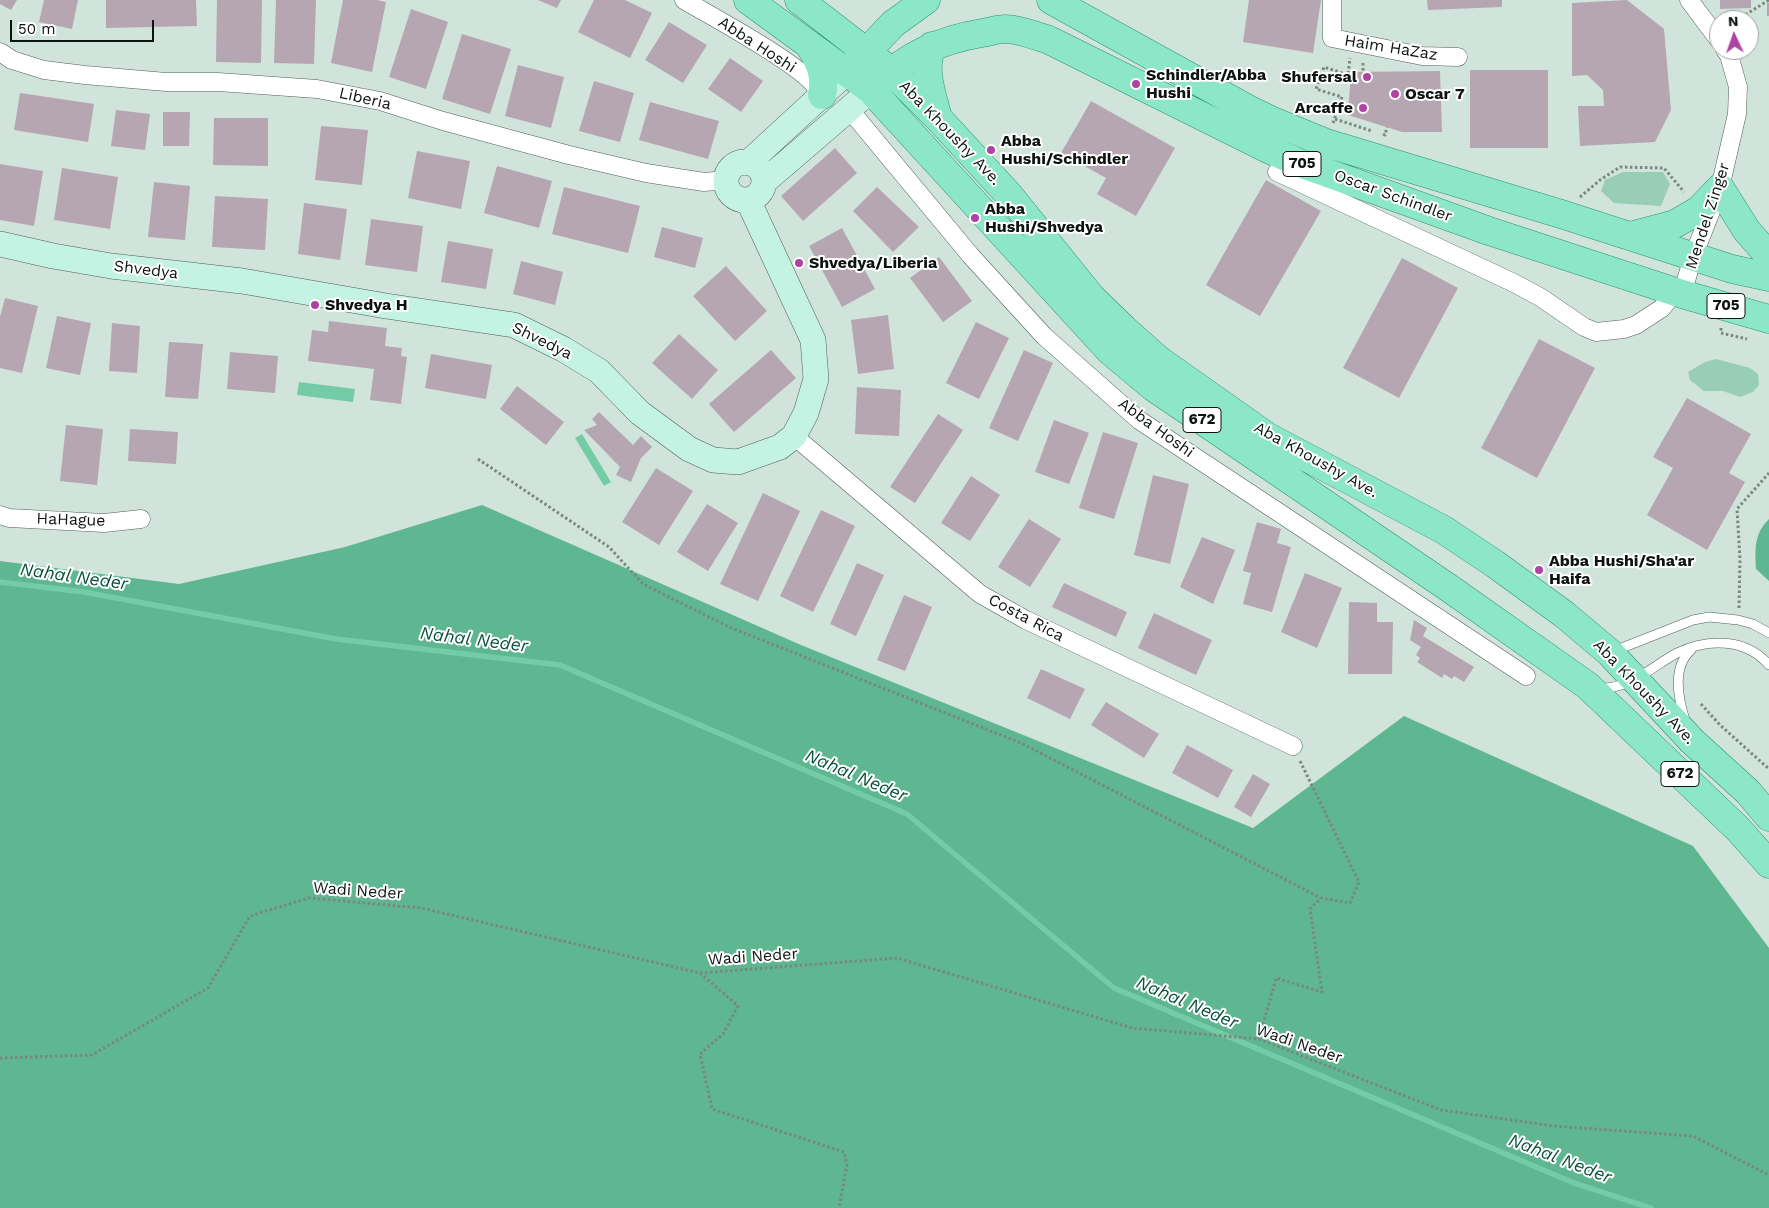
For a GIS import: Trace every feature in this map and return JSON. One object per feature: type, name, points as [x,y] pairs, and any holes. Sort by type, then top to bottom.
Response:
[{"type":"main road","name":"Abba Hoshi","points":[[748,0],[871,90]]},
{"type":"main road","name":"672","points":[[799,0],[867,51]]},
{"type":"main road","points":[[848,72],[893,24],[926,0]]},
{"type":"main road","name":"Oscar Schindler","points":[[1051,0],[1275,122],[1330,131],[1561,214],[1732,269],[1769,276]]},
{"type":"main road","points":[[833,26],[852,31],[866,31],[893,24]]},
{"type":"main road","name":"Oscar Schindler","points":[[871,90],[901,63],[932,46],[950,40],[1006,29],[1049,40],[1270,150],[1300,163],[1490,231],[1682,294],[1769,319]]},
{"type":"main road","points":[[808,44],[821,67],[823,79],[820,97]]},
{"type":"main road","points":[[932,46],[928,55],[927,70],[938,118]]},
{"type":"main road","name":"Aba Khoushy Ave.","points":[[867,51],[891,71],[938,118],[1009,195],[1092,298],[1159,360],[1268,437],[1444,530],[1495,564],[1557,610],[1610,653],[1692,741],[1748,792],[1769,817]]},
{"type":"main road","name":"Aba Khoushy Ave.","points":[[871,90],[1110,351],[1152,387],[1449,588],[1588,686],[1738,829],[1769,864]]},
{"type":"main road","points":[[1630,236],[1675,224],[1700,210],[1720,188],[1747,231],[1769,256]]},
{"type":"street","name":"Abba Hoshi","points":[[684,0],[765,47],[794,67],[814,86],[820,97]]},
{"type":"street","name":"Haim HaZaz","points":[[1332,0],[1332,38],[1422,56],[1458,57]]},
{"type":"street","points":[[1690,0],[1709,26]]},
{"type":"street","name":"Liberia","points":[[0,52],[12,60],[44,70],[85,75],[166,82],[218,82],[317,89],[380,101],[443,121],[568,155],[646,173],[704,182],[726,180]]},
{"type":"street","name":"Mendel Zinger","points":[[1682,294],[1693,257],[1720,188],[1737,114],[1738,87],[1730,60]]},
{"type":"street","points":[[848,72],[748,162],[736,164],[727,174],[726,180],[728,191],[732,195],[742,200],[756,191],[871,90]]},
{"type":"street","name":"Abba Hoshi","points":[[849,109],[971,256],[1044,336],[1139,420],[1526,676]]},
{"type":"street","name":"Shvedya","points":[[0,244],[111,266],[242,281],[386,306],[514,325],[563,349],[599,370],[640,413],[689,449],[713,460],[738,462],[780,447],[794,436],[806,414],[816,379],[813,340],[756,191],[763,176],[758,168],[748,162]]},
{"type":"street","points":[[1277,172],[1514,283],[1540,297],[1584,327],[1596,332],[1624,329],[1636,325],[1662,308],[1675,292],[1682,294]]},
{"type":"street","name":"Costa Rica","points":[[794,436],[980,594],[1026,620],[1293,746]]},
{"type":"street","name":"HaHague","points":[[0,516],[104,522],[141,519]]},
{"type":"lane","points":[[1610,653],[1692,620],[1709,617],[1738,620],[1753,624],[1769,633]]},
{"type":"lane","points":[[1588,686],[1606,689],[1614,688],[1635,680],[1677,654],[1694,646],[1718,643],[1730,643],[1752,651],[1769,665]]},
{"type":"lane","points":[[1692,741],[1680,705],[1678,684],[1683,660],[1694,646]]},
{"type":"path","points":[[1753,10],[1769,0]]},
{"type":"path","points":[[1332,38],[1350,57],[1348,75],[1324,67],[1316,89],[1342,97],[1330,131],[1385,135],[1387,127]]},
{"type":"path","points":[[1561,214],[1600,180],[1620,167],[1664,168],[1678,184]]},
{"type":"path","points":[[478,460],[609,547],[643,584],[729,627],[1021,744],[1321,898],[1350,903],[1359,882],[1293,746]]},
{"type":"path","points":[[1738,620],[1740,559],[1737,509],[1769,473]]},
{"type":"path","points":[[1701,704],[1720,725],[1769,770]]},
{"type":"path","name":"Wadi Neder","points":[[0,1058],[92,1055],[208,988],[250,916],[309,898],[421,908],[700,973],[896,958],[1132,1028],[1259,1039],[1441,1110],[1553,1126],[1693,1136],[1769,1175]]},
{"type":"path","points":[[1259,1039],[1276,978],[1322,992],[1310,909],[1321,898]]},
{"type":"path","points":[[700,973],[738,1006],[723,1034],[700,1054],[712,1109],[844,1152],[847,1165],[839,1208]]},
{"type":"shaded area","points":[[1623,172],[1663,172],[1670,184],[1661,206],[1614,203],[1601,191],[1605,180]]},
{"type":"shaded area","points":[[1716,359],[1750,368],[1758,374],[1759,385],[1753,392],[1740,397],[1723,391],[1704,391],[1690,380],[1688,372],[1705,362]]},
{"type":"shaded area","points":[[299,382],[355,389],[353,402],[297,395]]},
{"type":"shaded area","points":[[582,434],[611,482],[604,486],[575,438]]},
{"type":"shaded area","points":[[482,505],[801,645],[1253,828],[1404,716],[1693,846],[1769,948],[1769,1208],[0,1208],[0,561],[179,584],[345,547]]},
{"type":"shaded area","points":[[1769,519],[1769,581],[1756,569],[1756,555],[1760,530]]},
{"type":"building","points":[[0,0],[17,0],[11,10],[0,4]]},
{"type":"building","points":[[44,0],[78,0],[72,29],[39,22]]},
{"type":"building","points":[[106,0],[196,0],[197,26],[106,28]]},
{"type":"building","points":[[217,0],[262,0],[261,63],[216,62]]},
{"type":"building","points":[[276,0],[316,0],[314,64],[274,63]]},
{"type":"building","points":[[343,0],[377,0],[386,2],[372,72],[331,63]]},
{"type":"building","points":[[538,0],[561,0],[557,8]]},
{"type":"building","points":[[594,0],[625,0],[652,13],[630,58],[578,32]]},
{"type":"building","points":[[1249,0],[1321,0],[1313,53],[1243,42]]},
{"type":"building","points":[[1427,0],[1502,0],[1502,7],[1428,10]]},
{"type":"building","points":[[1627,0],[1664,29],[1671,110],[1655,142],[1580,146],[1578,106],[1604,106],[1603,90],[1587,75],[1572,76],[1572,3]]},
{"type":"building","points":[[1720,0],[1751,0],[1751,8],[1720,9]]},
{"type":"building","points":[[1767,3],[1769,3],[1769,16],[1767,16]]},
{"type":"building","points":[[411,9],[448,22],[426,89],[389,77]]},
{"type":"building","points":[[669,22],[707,45],[683,83],[645,60]]},
{"type":"building","points":[[462,34],[511,49],[490,114],[442,99]]},
{"type":"building","points":[[730,58],[763,81],[741,112],[708,89]]},
{"type":"building","points":[[518,65],[564,77],[551,128],[505,116]]},
{"type":"building","points":[[1470,70],[1548,70],[1548,148],[1470,148]]},
{"type":"building","name":"Oscar 7","points":[[1440,71],[1442,132],[1402,132],[1348,115],[1351,72]]},
{"type":"building","points":[[594,81],[634,93],[620,142],[579,131]]},
{"type":"building","points":[[20,93],[94,104],[88,142],[14,130]]},
{"type":"building","points":[[1091,101],[1175,148],[1136,216],[1097,194],[1106,178],[1061,153]]},
{"type":"building","points":[[650,102],[719,121],[708,159],[639,140]]},
{"type":"building","points":[[116,110],[150,114],[145,150],[111,146]]},
{"type":"building","points":[[163,112],[190,112],[189,146],[163,146]]},
{"type":"building","points":[[214,118],[268,118],[268,166],[213,165]]},
{"type":"building","points":[[321,126],[368,130],[362,185],[315,180]]},
{"type":"building","points":[[835,148],[857,173],[803,221],[781,196]]},
{"type":"building","points":[[417,151],[470,161],[461,209],[408,198]]},
{"type":"building","points":[[0,164],[43,171],[34,226],[0,220]]},
{"type":"building","points":[[497,166],[552,181],[539,228],[484,213]]},
{"type":"building","points":[[62,168],[118,177],[110,229],[54,220]]},
{"type":"building","points":[[1266,180],[1321,211],[1260,316],[1206,285]]},
{"type":"building","points":[[154,182],[190,186],[185,240],[148,237]]},
{"type":"building","points":[[564,187],[640,206],[628,253],[552,234]]},
{"type":"building","points":[[877,187],[919,227],[893,252],[853,211]]},
{"type":"building","points":[[215,196],[268,199],[265,250],[212,247]]},
{"type":"building","points":[[304,203],[347,209],[340,260],[298,254]]},
{"type":"building","points":[[371,219],[423,226],[417,272],[365,265]]},
{"type":"building","points":[[662,227],[703,238],[695,268],[654,257]]},
{"type":"building","points":[[842,228],[875,289],[842,307],[809,246]]},
{"type":"building","points":[[448,241],[493,249],[486,289],[441,282]]},
{"type":"building","points":[[939,257],[972,301],[943,322],[910,278]]},
{"type":"building","points":[[1402,258],[1458,288],[1399,398],[1343,368]]},
{"type":"building","points":[[521,261],[563,272],[555,305],[513,294]]},
{"type":"building","points":[[726,266],[767,311],[735,341],[693,296]]},
{"type":"building","points":[[5,298],[38,306],[22,373],[0,368],[0,317]]},
{"type":"building","points":[[888,315],[894,369],[858,374],[851,320]]},
{"type":"building","points":[[57,316],[91,323],[80,375],[46,368]]},
{"type":"building","points":[[329,321],[387,328],[385,346],[402,348],[401,356],[407,357],[401,404],[370,400],[374,369],[308,361],[312,330],[328,332]]},
{"type":"building","points":[[976,322],[1009,338],[979,399],[946,383]]},
{"type":"building","points":[[112,323],[140,326],[137,373],[109,371]]},
{"type":"building","points":[[679,334],[718,370],[692,399],[652,363]]},
{"type":"building","points":[[1539,339],[1595,368],[1537,478],[1481,448]]},
{"type":"building","points":[[169,342],[203,344],[198,399],[165,397]]},
{"type":"building","points":[[771,350],[796,378],[734,432],[709,404]]},
{"type":"building","points":[[1024,350],[1053,363],[1018,441],[989,428]]},
{"type":"building","points":[[230,352],[278,356],[275,393],[227,389]]},
{"type":"building","points":[[431,354],[492,365],[486,399],[425,388]]},
{"type":"building","points":[[517,386],[564,422],[546,445],[500,409]]},
{"type":"building","points":[[857,387],[901,390],[899,436],[855,434]]},
{"type":"building","points":[[1687,398],[1751,434],[1729,473],[1745,482],[1707,550],[1647,515],[1673,468],[1653,457]]},
{"type":"building","points":[[599,412],[633,445],[641,436],[652,447],[641,458],[631,482],[616,475],[620,467],[584,430],[597,425],[592,419]]},
{"type":"building","points":[[938,414],[963,430],[915,503],[890,487]]},
{"type":"building","points":[[1054,420],[1089,433],[1069,484],[1035,472]]},
{"type":"building","points":[[66,425],[103,429],[97,485],[60,481]]},
{"type":"building","points":[[130,429],[178,432],[176,464],[128,461]]},
{"type":"building","points":[[1103,432],[1138,443],[1114,519],[1079,508]]},
{"type":"building","points":[[656,468],[693,491],[659,545],[622,522]]},
{"type":"building","points":[[1153,475],[1189,484],[1170,564],[1134,555]]},
{"type":"building","points":[[971,476],[1000,495],[970,541],[941,523]]},
{"type":"building","points":[[763,493],[800,511],[758,601],[720,584]]},
{"type":"building","points":[[707,504],[738,523],[708,571],[677,552]]},
{"type":"building","points":[[821,510],[855,526],[813,612],[780,596]]},
{"type":"building","points":[[1029,519],[1061,539],[1030,587],[998,567]]},
{"type":"building","points":[[1257,522],[1281,529],[1277,543],[1291,547],[1272,612],[1243,604],[1251,573],[1243,571]]},
{"type":"building","points":[[1202,537],[1235,550],[1213,604],[1180,587]]},
{"type":"building","points":[[857,563],[884,575],[856,636],[830,624]]},
{"type":"building","points":[[1305,573],[1342,588],[1317,648],[1281,632]]},
{"type":"building","points":[[1064,583],[1127,612],[1116,637],[1052,607]]},
{"type":"building","points":[[904,595],[932,607],[905,671],[877,660]]},
{"type":"building","points":[[1349,602],[1377,603],[1377,622],[1393,622],[1392,674],[1348,674]]},
{"type":"building","points":[[1154,613],[1212,640],[1196,675],[1138,648]]},
{"type":"building","points":[[1414,620],[1427,628],[1423,636],[1474,667],[1464,682],[1454,676],[1452,679],[1444,674],[1442,678],[1417,662],[1420,658],[1416,655],[1421,647],[1410,640]]},
{"type":"building","points":[[1041,669],[1085,689],[1070,719],[1027,698]]},
{"type":"building","points":[[1106,702],[1159,734],[1144,758],[1091,725]]},
{"type":"building","points":[[1187,745],[1233,770],[1218,798],[1172,773]]},
{"type":"building","points":[[1253,774],[1270,784],[1251,817],[1234,807]]},
{"type":"waterway","name":"Nahal Neder","points":[[0,582],[84,592],[336,639],[560,665],[907,814],[1114,988],[1574,1183],[1651,1208]]},
{"type":"place","name":"Shufersal","points":[[1367,77]]},
{"type":"place","name":"Schindler/Abba Hushi","points":[[1136,84]]},
{"type":"place","name":"Oscar 7","points":[[1395,94]]},
{"type":"place","name":"Arcaffe","points":[[1363,108]]},
{"type":"place","name":"Abba Hushi/Schindler","points":[[991,150]]},
{"type":"place","name":"Abba Hushi/Shvedya","points":[[975,218]]},
{"type":"place","name":"Shvedya/Liberia","points":[[799,263]]},
{"type":"place","name":"Shvedya H","points":[[315,305]]},
{"type":"place","name":"Abba Hushi/Sha'ar Haifa","points":[[1539,570]]}]
